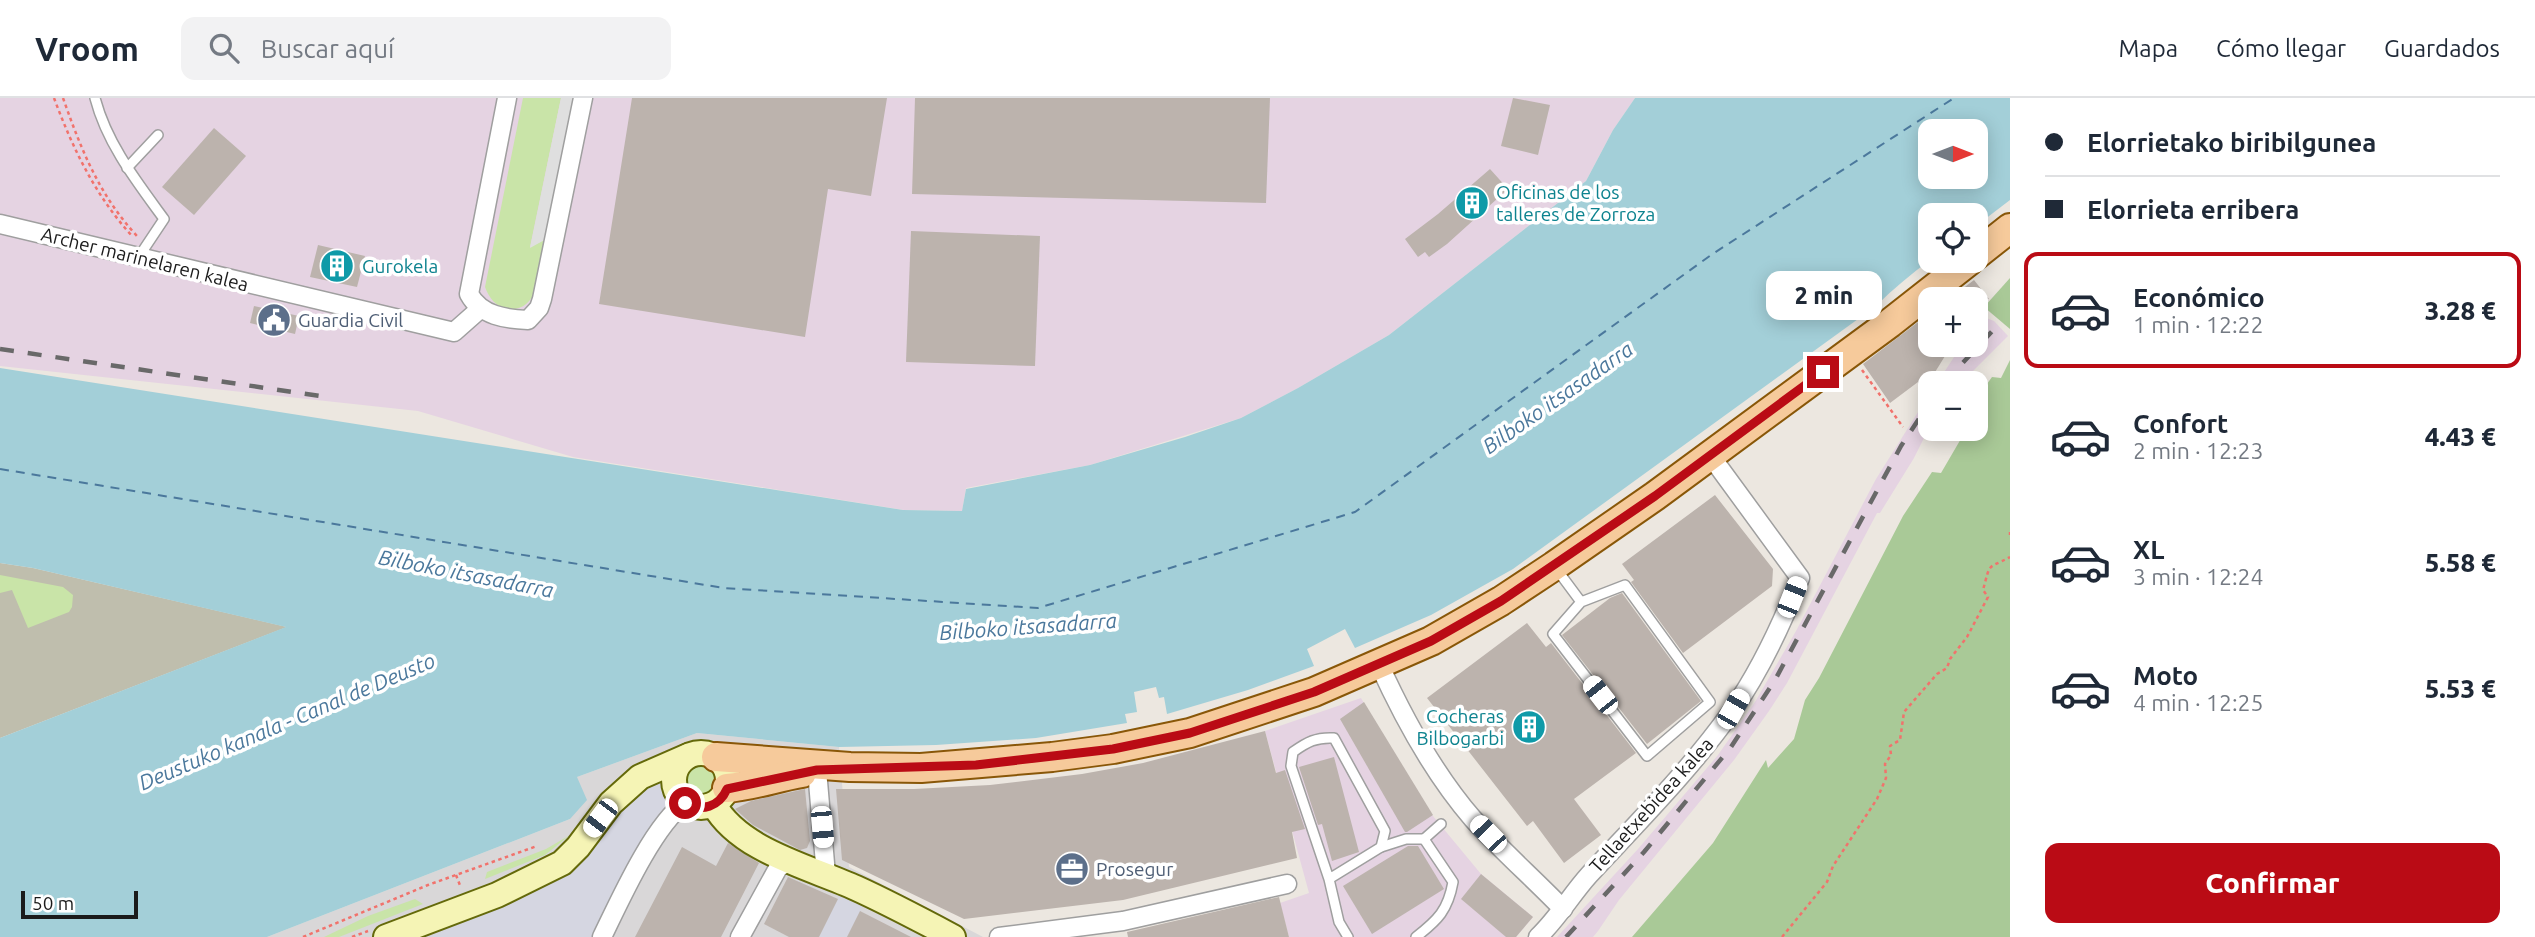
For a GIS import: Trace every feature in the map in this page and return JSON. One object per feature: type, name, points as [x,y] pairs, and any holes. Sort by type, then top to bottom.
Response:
[{"type":"main road","points":[[1988,245],[2010,228]]},
{"type":"main road","points":[[850,767],[817,770],[721,797],[699,808],[685,803],[674,788],[673,778],[681,761],[702,756],[850,767],[921,768],[976,765],[1124,747],[1190,733],[1314,692],[1431,641],[1501,601],[1710,455],[1891,323],[1954,273]]},
{"type":"main road","points":[[387,937],[496,895],[562,863],[578,847],[611,803],[640,776],[702,756],[727,771],[721,797],[723,821],[741,835],[789,861],[900,909],[953,937]]},
{"type":"street","points":[[507,98],[469,295],[480,309],[489,313],[528,320],[539,308],[583,98]]},
{"type":"street","name":"Archer marinelaren kalea","points":[[0,224],[149,255],[453,332],[480,309]]},
{"type":"street","name":"Tellaetxebidea kalea","points":[[1538,937],[1581,884],[1698,755],[1733,709],[1785,616],[1800,578],[1710,455]]},
{"type":"street","points":[[1379,664],[1415,733],[1472,817],[1563,909]]},
{"type":"street","points":[[817,770],[826,875]]},
{"type":"street","points":[[602,937],[657,831],[674,810],[685,803]]},
{"type":"street","points":[[740,937],[778,868],[789,861]]},
{"type":"street","points":[[1000,937],[1084,932],[1287,884]]},
{"type":"lane","points":[[95,98],[127,168],[164,219],[149,255]]},
{"type":"lane","points":[[127,168],[158,135]]},
{"type":"lane","points":[[1554,566],[1581,602]]},
{"type":"lane","points":[[1625,585],[1710,702],[1647,756],[1553,634],[1581,602],[1625,585]]},
{"type":"lane","points":[[1348,937],[1339,922],[1329,879],[1291,766],[1293,752],[1307,742],[1321,737],[1334,738],[1385,831],[1381,847]]},
{"type":"lane","points":[[1329,879],[1381,847],[1406,839],[1424,839],[1441,824]]},
{"type":"lane","points":[[1416,937],[1437,921],[1450,901],[1453,882],[1424,839]]},
{"type":"path","points":[[54,98],[68,135],[94,188],[149,255]]},
{"type":"path","points":[[63,98],[97,183],[149,255]]},
{"type":"path","points":[[1856,361],[1903,427]]},
{"type":"path","points":[[1782,937],[1828,881],[1833,866],[1877,799],[1886,778],[1885,764],[1891,755],[1891,746],[1900,740],[1904,712],[1937,674],[1947,668],[1950,659],[1967,637],[1988,597],[1983,590],[1992,564],[2010,557]]},
{"type":"path","points":[[303,937],[456,875],[537,846]]},
{"type":"path","points":[[456,875],[461,890]]},
{"type":"shaded area","points":[[0,98],[1635,98],[1613,130],[1586,181],[1389,335],[1241,418],[1090,465],[966,488],[962,511],[904,510],[573,457],[418,411],[0,366]]},
{"type":"shaded area","points":[[561,98],[576,98],[548,238],[530,248]]},
{"type":"shaded area","points":[[1988,319],[1994,321],[2008,336],[1988,356]]},
{"type":"shaded area","points":[[1954,357],[1987,357],[1973,371],[1945,371]]},
{"type":"shaded area","points":[[1918,412],[1918,441],[1922,441],[1880,513],[1877,513],[1787,683],[1769,711],[1734,760],[1619,900],[1593,937],[1557,937],[1638,849],[1718,755],[1755,702],[1796,631],[1876,479]]},
{"type":"shaded area","points":[[0,563],[33,568],[287,627],[0,738]]},
{"type":"shaded area","points":[[1361,698],[1423,804],[1481,874],[1533,917],[1516,937],[1289,937],[1280,903],[1309,893],[1265,731]]},
{"type":"shaded area","points":[[697,733],[839,747],[849,867],[983,937],[267,937],[570,819],[577,777]]},
{"type":"shaded area","points":[[664,776],[671,799],[652,823],[593,937],[429,937],[450,923],[567,875],[618,809],[640,788]]},
{"type":"shaded area","points":[[840,894],[863,906],[847,937],[819,937]]},
{"type":"green space","points":[[523,98],[561,98],[530,247],[548,238],[542,272],[534,294],[527,303],[519,308],[508,309],[494,301],[485,287]]},
{"type":"green space","points":[[2010,278],[2010,329],[1988,310],[1988,303]]},
{"type":"green space","points":[[2010,360],[2010,937],[1632,937],[1713,843],[1766,760],[1768,768],[1794,739],[1805,700],[1903,516],[1932,472],[1941,473],[1960,441],[1988,441],[1988,382],[1992,377],[2001,378]]},
{"type":"green space","points":[[0,575],[63,587],[73,595],[72,607],[69,612],[28,628],[12,590],[0,593]]},
{"type":"green space","points":[[701,766],[707,767],[715,775],[715,787],[707,795],[701,796],[695,795],[687,787],[686,781],[687,775],[695,767]]},
{"type":"green space","points":[[570,835],[545,855],[485,879],[487,872],[546,849]]},
{"type":"green space","points":[[415,899],[423,904],[339,937],[324,937],[368,916]]},
{"type":"water","points":[[1635,98],[2010,98],[2010,200],[1988,217],[1988,203],[1918,203],[1918,269],[1876,306],[1513,569],[1431,615],[1355,648],[1345,629],[1307,649],[1314,666],[1248,690],[1167,714],[1164,697],[1159,698],[1156,687],[1134,692],[1137,712],[1125,714],[1127,723],[1036,738],[936,745],[839,747],[697,733],[577,777],[587,800],[570,819],[267,937],[0,937],[0,738],[286,627],[33,568],[0,563],[0,368],[903,510],[962,511],[966,489],[1090,465],[1185,437],[1241,418],[1298,388],[1389,335],[1586,181],[1613,130]]},
{"type":"building","points":[[632,98],[887,98],[871,196],[828,189],[805,337],[599,304]]},
{"type":"building","points":[[915,98],[1270,98],[1266,203],[912,194]]},
{"type":"building","points":[[1513,98],[1550,105],[1538,155],[1501,146]]},
{"type":"building","points":[[214,128],[246,156],[194,215],[162,187]]},
{"type":"building","name":"Oficinas de los talleres de Zorroza","points":[[1490,169],[1508,189],[1447,244],[1429,257],[1425,252],[1418,257],[1405,239]]},
{"type":"building","points":[[911,231],[1040,236],[1035,366],[906,362]]},
{"type":"building","name":"Gurokela","points":[[318,245],[365,256],[357,287],[310,277]]},
{"type":"building","points":[[1974,280],[1980,287],[1965,287]]},
{"type":"building","name":"Guardia Civil","points":[[254,306],[299,316],[295,334],[250,323]]},
{"type":"building","points":[[1918,322],[1918,357],[1944,357],[1936,371],[1918,371],[1918,382],[1890,403],[1863,364]]},
{"type":"building","points":[[1715,495],[1773,569],[1772,586],[1683,653],[1631,582],[1634,580],[1622,564]]},
{"type":"building","points":[[1622,593],[1701,701],[1647,744],[1562,635],[1610,598]]},
{"type":"building","name":"Cocheras Bilbogarbi","points":[[1527,623],[1546,647],[1551,643],[1636,753],[1574,799],[1601,835],[1564,863],[1533,821],[1527,826],[1427,698]]},
{"type":"building","points":[[1364,702],[1433,815],[1407,832],[1340,719]]},
{"type":"building","points":[[1265,731],[1276,773],[1285,770],[1305,829],[1292,832],[1297,858],[1123,900],[964,919],[842,860],[836,789],[990,785],[1082,774],[1143,763]]},
{"type":"building","points":[[1334,757],[1359,852],[1332,861],[1322,824],[1318,825],[1299,767]]},
{"type":"building","points":[[805,789],[810,841],[807,848],[800,850],[753,825],[735,809],[751,801]]},
{"type":"building","points":[[728,843],[759,863],[721,937],[635,937],[682,847],[716,866]]},
{"type":"building","points":[[1408,846],[1418,846],[1444,889],[1372,934],[1343,886]]},
{"type":"building","points":[[1481,874],[1533,917],[1516,937],[1506,937],[1461,899]]},
{"type":"building","points":[[788,877],[838,899],[819,937],[789,937],[764,924]]},
{"type":"building","points":[[1279,897],[1289,937],[1128,937],[1127,932]]},
{"type":"building","points":[[860,911],[911,937],[847,937]]},
{"type":"ferry route","points":[[0,469],[724,588],[1038,608],[1355,512],[1711,255],[1954,98]]},
{"type":"railway","points":[[1955,371],[1996,327]]},
{"type":"railway","points":[[0,349],[320,396]]},
{"type":"railway","points":[[1566,937],[1644,852],[1731,747],[1775,680],[1901,446],[1918,420]]},
{"type":"place","name":"Oficinas de los talleres de Zorroza","points":[[1472,203]]},
{"type":"place","name":"Gurokela","points":[[337,266]]},
{"type":"place","name":"Guardia Civil","points":[[274,320]]},
{"type":"place","name":"Cocheras Bilbogarbi","points":[[1529,727]]},
{"type":"place","name":"Prosegur","points":[[1072,869]]},
{"type":"route","points":[[685,803],[699,808],[707,807],[715,805],[727,789],[817,770],[976,765],[1113,749],[1190,733],[1314,692],[1431,641],[1501,601],[1655,496],[1823,372]]},
{"type":"water label","name":"Bilboko itsasadarra","points":[[1558,398]]},
{"type":"water label","name":"Bilboko itsasadarra","points":[[466,574]]},
{"type":"water label","name":"Bilboko itsasadarra","points":[[1028,627]]},
{"type":"water label","name":"Deustuko kanala - Canal de Deusto","points":[[287,722]]}]
